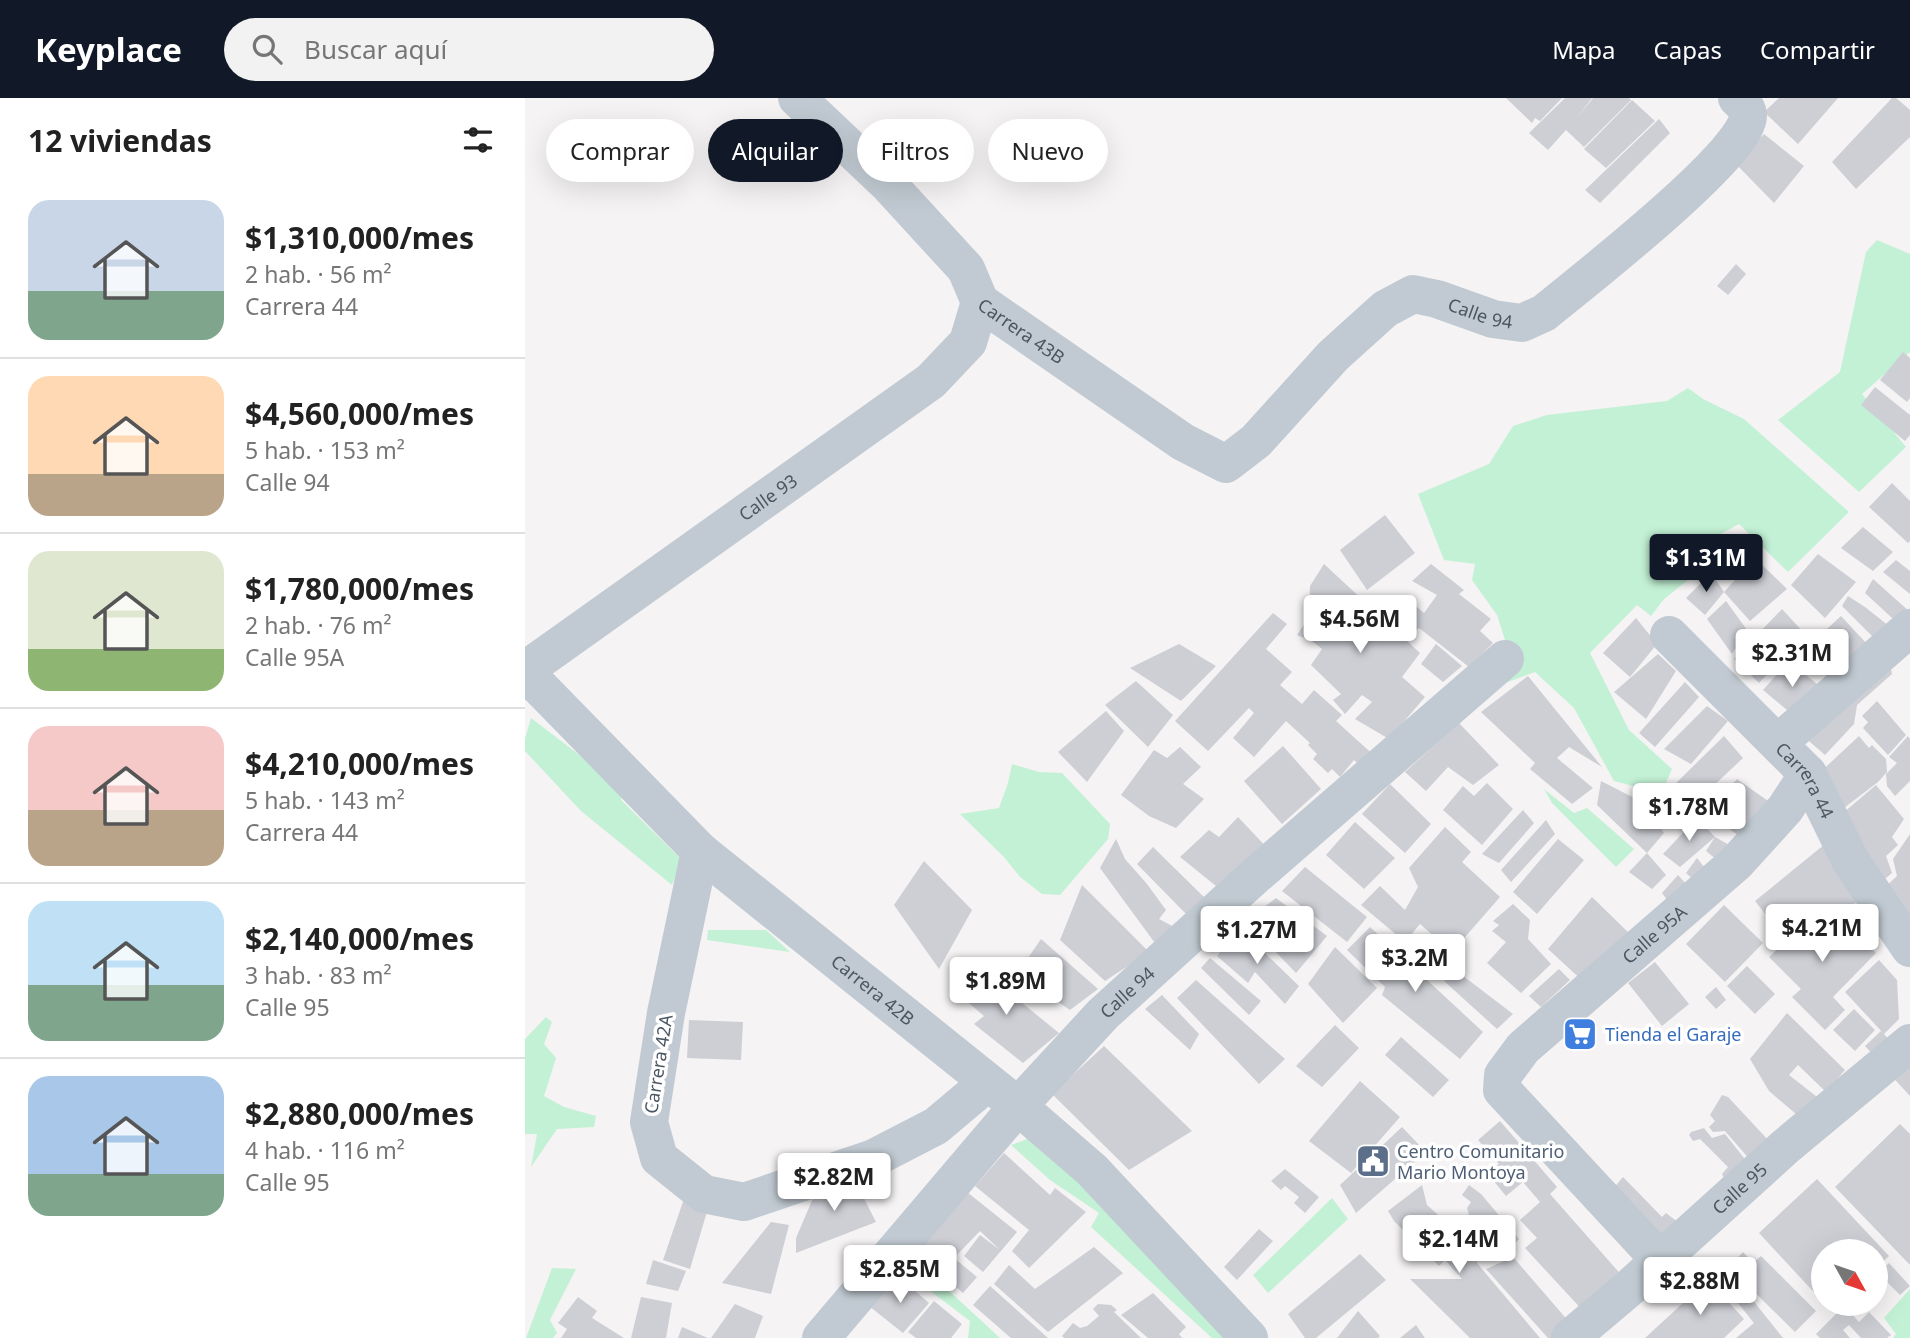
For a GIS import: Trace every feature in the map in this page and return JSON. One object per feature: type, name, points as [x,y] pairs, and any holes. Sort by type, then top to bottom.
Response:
[{"type":"street","name":"Carrera 43B","points":[[797,98],[888,184],[966,269],[980,302],[1184,442],[1226,464]]},
{"type":"street","name":"Calle 94","points":[[1226,464],[1256,442],[1333,356],[1385,309],[1413,294],[1437,299],[1493,319],[1522,323],[1544,313],[1704,178],[1743,131],[1748,117],[1741,101]]},
{"type":"street","name":"Calle 93","points":[[525,671],[931,381],[968,342],[980,302]]},
{"type":"street","points":[[1778,743],[1910,628]]},
{"type":"street","name":"Carrera 44","points":[[1669,635],[1808,774],[1850,860],[1910,948]]},
{"type":"street","name":"Calle 94","points":[[821,1338],[1018,1106],[1103,1014],[1255,876],[1504,659]]},
{"type":"street","name":"Carrera 42B","points":[[525,671],[700,850],[1018,1106],[1092,1170],[1248,1338]]},
{"type":"street","name":"Calle 95A","points":[[1659,1259],[1502,1090],[1503,1075],[1523,1048],[1736,863],[1785,809],[1808,774]]},
{"type":"street","name":"Carrera 42A","points":[[700,850],[666,1013],[649,1122],[659,1158],[704,1194],[744,1202],[874,1158],[936,1126],[987,1083]]},
{"type":"street","name":"Calle 95","points":[[1570,1338],[1785,1147],[1910,1043]]},
{"type":"green space","points":[[1877,240],[1910,254],[1910,352],[1862,394],[1906,447],[1859,492],[1778,420],[1840,372],[1866,252]]},
{"type":"green space","points":[[1688,388],[1703,399],[1744,419],[1849,512],[1788,572],[1739,524],[1699,546],[1702,569],[1664,599],[1651,616],[1637,605],[1590,653],[1629,730],[1672,769],[1662,792],[1678,814],[1670,822],[1648,790],[1614,781],[1574,708],[1535,672],[1500,685],[1508,649],[1497,615],[1472,580],[1475,564],[1444,560],[1418,494],[1489,464],[1513,426],[1547,415],[1667,401]]},
{"type":"green space","points":[[531,718],[624,789],[621,800],[682,860],[672,885],[581,811],[525,751],[525,739]]},
{"type":"green space","points":[[1012,764],[1039,772],[1062,773],[1110,824],[1108,839],[1060,895],[1042,894],[1020,877],[1004,857],[960,814],[999,808]]},
{"type":"green space","points":[[1544,789],[1574,813],[1587,808],[1634,849],[1616,867],[1552,803]]},
{"type":"green space","points":[[708,930],[766,930],[790,952],[707,940]]},
{"type":"green space","points":[[546,1017],[552,1022],[544,1044],[556,1058],[544,1096],[564,1107],[596,1116],[594,1127],[557,1129],[531,1167],[537,1134],[525,1134],[525,1039]]},
{"type":"green space","points":[[1035,1136],[1228,1338],[1212,1338],[1091,1227],[1099,1213],[1050,1180],[1011,1145]]},
{"type":"green space","points":[[1332,1198],[1348,1219],[1268,1293],[1253,1275]]},
{"type":"green space","points":[[919,1263],[1000,1338],[968,1338],[970,1321],[904,1271]]},
{"type":"green space","points":[[552,1268],[576,1269],[550,1320],[557,1333],[553,1338],[526,1338]]},
{"type":"green space","points":[[1910,1289],[1910,1338],[1893,1338],[1896,1334],[1884,1318]]},
{"type":"building","points":[[1506,98],[1562,98],[1540,121],[1535,118],[1532,123]]},
{"type":"building","points":[[1565,98],[1592,98],[1576,119],[1593,98],[1631,100],[1584,147],[1566,130],[1548,150],[1529,133]]},
{"type":"building","points":[[1779,98],[1838,98],[1798,144],[1764,112]]},
{"type":"building","points":[[1892,98],[1896,98],[1910,110],[1910,137],[1856,189],[1832,162]]},
{"type":"building","points":[[1632,100],[1655,121],[1606,168],[1584,149]]},
{"type":"building","points":[[1659,119],[1670,133],[1600,203],[1585,190]]},
{"type":"building","points":[[1764,134],[1804,166],[1774,203],[1735,163]]},
{"type":"building","points":[[1736,264],[1746,274],[1728,295],[1717,286]]},
{"type":"building","points":[[1903,352],[1910,358],[1910,398],[1907,402],[1880,380]]},
{"type":"building","points":[[1875,387],[1910,415],[1910,435],[1905,441],[1861,405]]},
{"type":"building","points":[[1892,483],[1910,501],[1908,543],[1869,507]]},
{"type":"building","points":[[1385,515],[1415,553],[1367,590],[1340,550]]},
{"type":"building","points":[[1863,527],[1893,552],[1873,571],[1841,548]]},
{"type":"building","points":[[1737,536],[1753,549],[1727,571],[1705,555]]},
{"type":"building","points":[[1818,554],[1856,582],[1825,618],[1791,585]]},
{"type":"building","points":[[1755,558],[1787,589],[1750,621],[1724,592]]},
{"type":"building","points":[[1896,560],[1910,571],[1910,594],[1883,572]]},
{"type":"building","points":[[1324,564],[1420,653],[1402,677],[1425,697],[1389,739],[1355,719],[1372,702],[1362,695],[1345,714],[1333,700],[1341,694],[1311,665],[1322,649],[1297,635],[1309,617],[1310,586]]},
{"type":"building","points":[[1431,564],[1464,590],[1459,594],[1491,619],[1480,631],[1493,643],[1469,667],[1419,628],[1411,634],[1392,615],[1407,599],[1424,613],[1437,595],[1412,581]]},
{"type":"building","points":[[1711,573],[1724,592],[1705,615],[1686,598]]},
{"type":"building","points":[[1873,579],[1910,612],[1904,629],[1865,593]]},
{"type":"building","points":[[1848,596],[1894,630],[1878,642],[1842,606]]},
{"type":"building","points":[[1726,601],[1747,630],[1732,654],[1707,619]]},
{"type":"building","points":[[1782,609],[1805,634],[1759,683],[1734,659]]},
{"type":"building","points":[[1273,613],[1287,624],[1266,649],[1292,672],[1280,685],[1302,704],[1314,690],[1342,715],[1336,721],[1378,759],[1366,771],[1354,760],[1340,777],[1332,769],[1328,773],[1313,759],[1317,754],[1308,745],[1310,743],[1286,721],[1254,757],[1233,738],[1254,713],[1249,708],[1208,751],[1175,721]]},
{"type":"building","points":[[1841,616],[1868,645],[1832,682],[1803,651]]},
{"type":"building","points":[[1636,618],[1657,644],[1630,677],[1603,653]]},
{"type":"building","points":[[1179,644],[1216,666],[1181,701],[1130,668]]},
{"type":"building","points":[[1436,644],[1462,666],[1443,682],[1421,664]]},
{"type":"building","points":[[1658,654],[1676,671],[1646,719],[1614,692]]},
{"type":"building","points":[[1889,660],[1892,674],[1857,705],[1854,724],[1825,755],[1802,735]]},
{"type":"building","points":[[1789,661],[1823,689],[1794,716],[1763,690]]},
{"type":"building","points":[[1528,676],[1602,767],[1569,747],[1557,758],[1593,788],[1572,804],[1530,769],[1535,763],[1481,712]]},
{"type":"building","points":[[1136,681],[1173,715],[1148,747],[1105,705]]},
{"type":"building","points":[[1685,682],[1699,697],[1655,747],[1639,733]]},
{"type":"building","points":[[1877,701],[1906,735],[1888,755],[1863,728],[1868,722],[1862,716]]},
{"type":"building","points":[[1707,706],[1728,721],[1691,764],[1664,749]]},
{"type":"building","points":[[1106,711],[1124,731],[1087,782],[1058,752]]},
{"type":"building","points":[[1459,723],[1499,765],[1473,785],[1448,767],[1426,791],[1405,772]]},
{"type":"building","points":[[1724,736],[1743,758],[1691,807],[1673,786]]},
{"type":"building","points":[[1859,736],[1869,748],[1872,745],[1886,759],[1887,772],[1844,808],[1814,778]]},
{"type":"building","points":[[1908,736],[1910,781],[1895,796],[1887,786],[1886,774],[1897,763],[1889,757]]},
{"type":"building","points":[[1283,746],[1321,789],[1282,824],[1244,781]]},
{"type":"building","points":[[1180,747],[1201,767],[1183,784],[1204,799],[1176,828],[1149,816],[1121,795],[1154,750],[1167,758]]},
{"type":"building","points":[[1737,779],[1778,808],[1746,841],[1706,812]]},
{"type":"building","points":[[1601,781],[1644,803],[1664,833],[1647,853],[1597,805]]},
{"type":"building","points":[[1487,783],[1513,809],[1482,845],[1443,810],[1463,786],[1474,796]]},
{"type":"building","points":[[1390,784],[1431,824],[1405,853],[1362,814]]},
{"type":"building","points":[[1876,785],[1904,819],[1892,837],[1898,845],[1886,856],[1892,873],[1880,883],[1837,818]]},
{"type":"building","points":[[1523,810],[1534,823],[1499,863],[1482,854]]},
{"type":"building","points":[[1238,817],[1271,852],[1221,890],[1180,857],[1209,830],[1219,837]]},
{"type":"building","points":[[1697,818],[1715,837],[1680,867],[1663,854]]},
{"type":"building","points":[[1546,820],[1555,834],[1511,882],[1501,870]]},
{"type":"building","points":[[1355,822],[1395,858],[1364,889],[1326,855]]},
{"type":"building","points":[[1445,827],[1471,852],[1462,862],[1500,897],[1452,952],[1420,924],[1405,942],[1361,905],[1380,886],[1405,910],[1418,887],[1409,868]]},
{"type":"building","points":[[1910,834],[1910,925],[1882,890],[1897,876],[1893,859]]},
{"type":"building","points":[[1715,837],[1738,850],[1723,865],[1706,851]]},
{"type":"building","points":[[1116,839],[1125,859],[1166,910],[1159,919],[1180,930],[1160,950],[1100,868]]},
{"type":"building","points":[[1558,839],[1584,860],[1537,914],[1513,892]]},
{"type":"building","points":[[1825,844],[1866,894],[1838,918],[1827,904],[1785,939],[1755,901]]},
{"type":"building","points":[[1153,847],[1209,902],[1189,917],[1137,864]]},
{"type":"building","points":[[1647,853],[1666,875],[1652,889],[1629,872]]},
{"type":"building","points":[[1697,858],[1708,872],[1696,882],[1686,873]]},
{"type":"building","points":[[924,861],[972,910],[939,969],[894,905]]},
{"type":"building","points":[[1305,867],[1367,917],[1347,942],[1282,891]]},
{"type":"building","points":[[1678,875],[1689,887],[1670,904],[1662,893]]},
{"type":"building","points":[[1082,885],[1149,952],[1105,981],[1060,940]]},
{"type":"building","points":[[1592,897],[1630,934],[1586,984],[1548,949]]},
{"type":"building","points":[[1276,898],[1327,936],[1296,973],[1246,921]]},
{"type":"building","points":[[1513,904],[1530,920],[1528,939],[1551,964],[1521,993],[1487,963],[1506,942],[1492,931],[1499,925],[1493,921]]},
{"type":"building","points":[[1724,905],[1763,943],[1725,982],[1686,944]]},
{"type":"building","points":[[1821,909],[1834,923],[1840,917],[1876,953],[1833,997],[1845,1010],[1825,1030],[1792,997],[1801,989],[1769,957]]},
{"type":"building","points":[[1370,927],[1483,1032],[1460,1059],[1382,995],[1385,987],[1347,950]]},
{"type":"building","points":[[1240,929],[1299,986],[1285,1004],[1255,972],[1248,983],[1217,956]]},
{"type":"building","points":[[1041,939],[1098,989],[1070,1010],[1017,974]]},
{"type":"building","points":[[1335,947],[1377,988],[1343,1023],[1308,984]]},
{"type":"building","points":[[1210,958],[1261,1001],[1249,1015],[1201,968]]},
{"type":"building","points":[[1879,960],[1897,980],[1899,1019],[1884,1034],[1845,992]]},
{"type":"building","points":[[1655,962],[1689,1004],[1662,1026],[1628,983]]},
{"type":"building","points":[[1747,966],[1775,994],[1755,1014],[1727,986]]},
{"type":"building","points":[[982,967],[1059,1033],[1023,1063],[974,1024],[984,1016],[956,992]]},
{"type":"building","points":[[1454,969],[1513,1014],[1497,1029],[1444,981]]},
{"type":"building","points":[[1559,969],[1570,980],[1541,1007],[1529,996]]},
{"type":"building","points":[[1196,980],[1285,1059],[1259,1084],[1177,998]]},
{"type":"building","points":[[1716,987],[1726,1000],[1716,1009],[1705,997]]},
{"type":"building","points":[[1162,995],[1199,1034],[1190,1050],[1145,1009]]},
{"type":"building","points":[[1854,1009],[1875,1030],[1855,1051],[1833,1030]]},
{"type":"building","points":[[1787,1013],[1845,1070],[1826,1092],[1798,1065],[1789,1075],[1821,1100],[1803,1120],[1769,1091],[1750,1059]]},
{"type":"building","points":[[689,1020],[743,1022],[741,1060],[687,1058]]},
{"type":"building","points":[[1335,1025],[1359,1048],[1322,1087],[1296,1066]]},
{"type":"building","points":[[1881,1031],[1897,1048],[1881,1063],[1865,1046]]},
{"type":"building","points":[[1401,1037],[1449,1080],[1433,1097],[1385,1055]]},
{"type":"building","points":[[1104,1046],[1192,1131],[1129,1170],[1052,1094]]},
{"type":"building","points":[[1910,1058],[1910,1096],[1887,1071]]},
{"type":"building","points":[[1360,1081],[1400,1117],[1351,1173],[1309,1141]]},
{"type":"building","points":[[1722,1095],[1728,1097],[1770,1142],[1751,1161],[1725,1131],[1713,1132],[1709,1127],[1715,1121],[1710,1115]]},
{"type":"building","points":[[1500,1121],[1557,1187],[1550,1194],[1624,1278],[1586,1314],[1525,1248],[1537,1238],[1520,1220],[1540,1202],[1523,1182],[1506,1196],[1487,1173],[1499,1164],[1478,1140]]},
{"type":"building","points":[[1900,1124],[1910,1134],[1910,1265],[1888,1239],[1885,1239],[1835,1187]]},
{"type":"building","points":[[1402,1127],[1426,1152],[1356,1213],[1340,1185]]},
{"type":"building","points":[[1704,1128],[1712,1138],[1725,1134],[1748,1163],[1725,1180],[1722,1174],[1728,1167],[1700,1139],[1693,1141],[1689,1135]]},
{"type":"building","points":[[1004,1153],[1050,1195],[1055,1188],[1086,1212],[1029,1268],[1012,1251],[1029,1230],[975,1186]]},
{"type":"building","points":[[849,1169],[876,1222],[796,1253],[796,1238],[817,1189]]},
{"type":"building","points":[[1285,1169],[1319,1197],[1305,1213],[1294,1203],[1299,1197],[1285,1186],[1281,1190],[1271,1181]]},
{"type":"building","points":[[1623,1177],[1662,1217],[1666,1213],[1683,1226],[1659,1250],[1612,1190]]},
{"type":"building","points":[[1817,1179],[1873,1239],[1811,1239],[1811,1289],[1759,1233]]},
{"type":"building","points":[[1422,1185],[1427,1205],[1481,1253],[1477,1263],[1540,1338],[1470,1338],[1410,1279],[1462,1279],[1445,1260],[1439,1266],[1394,1221],[1388,1211]]},
{"type":"building","points":[[1469,1185],[1481,1194],[1519,1239],[1505,1254],[1470,1218],[1467,1208],[1471,1202],[1462,1195]]},
{"type":"building","points":[[687,1190],[711,1198],[690,1269],[663,1260]]},
{"type":"building","points":[[967,1192],[1017,1232],[983,1272],[964,1256],[980,1235],[1000,1250],[980,1231],[954,1258],[977,1277],[963,1293],[915,1252]]},
{"type":"building","points":[[771,1222],[789,1225],[771,1294],[722,1283]]},
{"type":"building","points":[[1259,1229],[1273,1241],[1237,1280],[1224,1267]]},
{"type":"building","points":[[1094,1247],[1123,1273],[1048,1332],[994,1284],[1009,1265],[1035,1289]]},
{"type":"building","points":[[1743,1252],[1753,1263],[1761,1256],[1811,1306],[1811,1316],[1795,1332],[1729,1267]]},
{"type":"building","points":[[1360,1254],[1386,1280],[1316,1338],[1305,1338],[1288,1314]]},
{"type":"building","points":[[1513,1257],[1570,1323],[1556,1338],[1548,1338],[1486,1269]]},
{"type":"building","points":[[653,1260],[686,1271],[678,1291],[646,1284]]},
{"type":"building","points":[[1723,1263],[1783,1338],[1736,1338],[1754,1323],[1714,1273]]},
{"type":"building","points":[[1888,1264],[1910,1286],[1900,1295],[1888,1283]]},
{"type":"building","points":[[898,1276],[929,1303],[903,1333],[869,1306]]},
{"type":"building","points":[[1708,1280],[1744,1319],[1724,1338],[1645,1338]]},
{"type":"building","points":[[990,1286],[1048,1338],[1011,1338],[973,1305]]},
{"type":"building","points":[[1153,1293],[1186,1327],[1179,1334],[1182,1338],[1148,1338],[1121,1315]]},
{"type":"building","points":[[578,1297],[597,1311],[592,1318],[624,1338],[561,1338],[567,1329],[558,1323]]},
{"type":"building","points":[[641,1297],[672,1303],[666,1338],[631,1338]]},
{"type":"building","points":[[934,1301],[962,1324],[951,1338],[916,1338],[908,1332]]},
{"type":"building","points":[[735,1304],[763,1316],[755,1338],[711,1338]]},
{"type":"building","points":[[1098,1304],[1111,1305],[1117,1310],[1114,1312],[1141,1338],[1062,1336],[1073,1323],[1080,1328],[1099,1316],[1093,1309]]},
{"type":"building","points":[[1358,1311],[1380,1336],[1337,1338]]},
{"type":"building","points":[[1834,1316],[1853,1316],[1859,1322],[1865,1316],[1873,1316],[1891,1335],[1887,1338],[1861,1338],[1849,1325],[1843,1330],[1850,1338],[1820,1338],[1816,1334]]},
{"type":"building","points":[[1416,1325],[1425,1338],[1400,1338]]},
{"type":"building","points":[[682,1327],[708,1338],[678,1338]]},
{"type":"place","name":"Tienda el Garaje","points":[[1580,1034]]},
{"type":"place","name":"Centro Comunitario Mario Montoya","points":[[1373,1161]]}]
